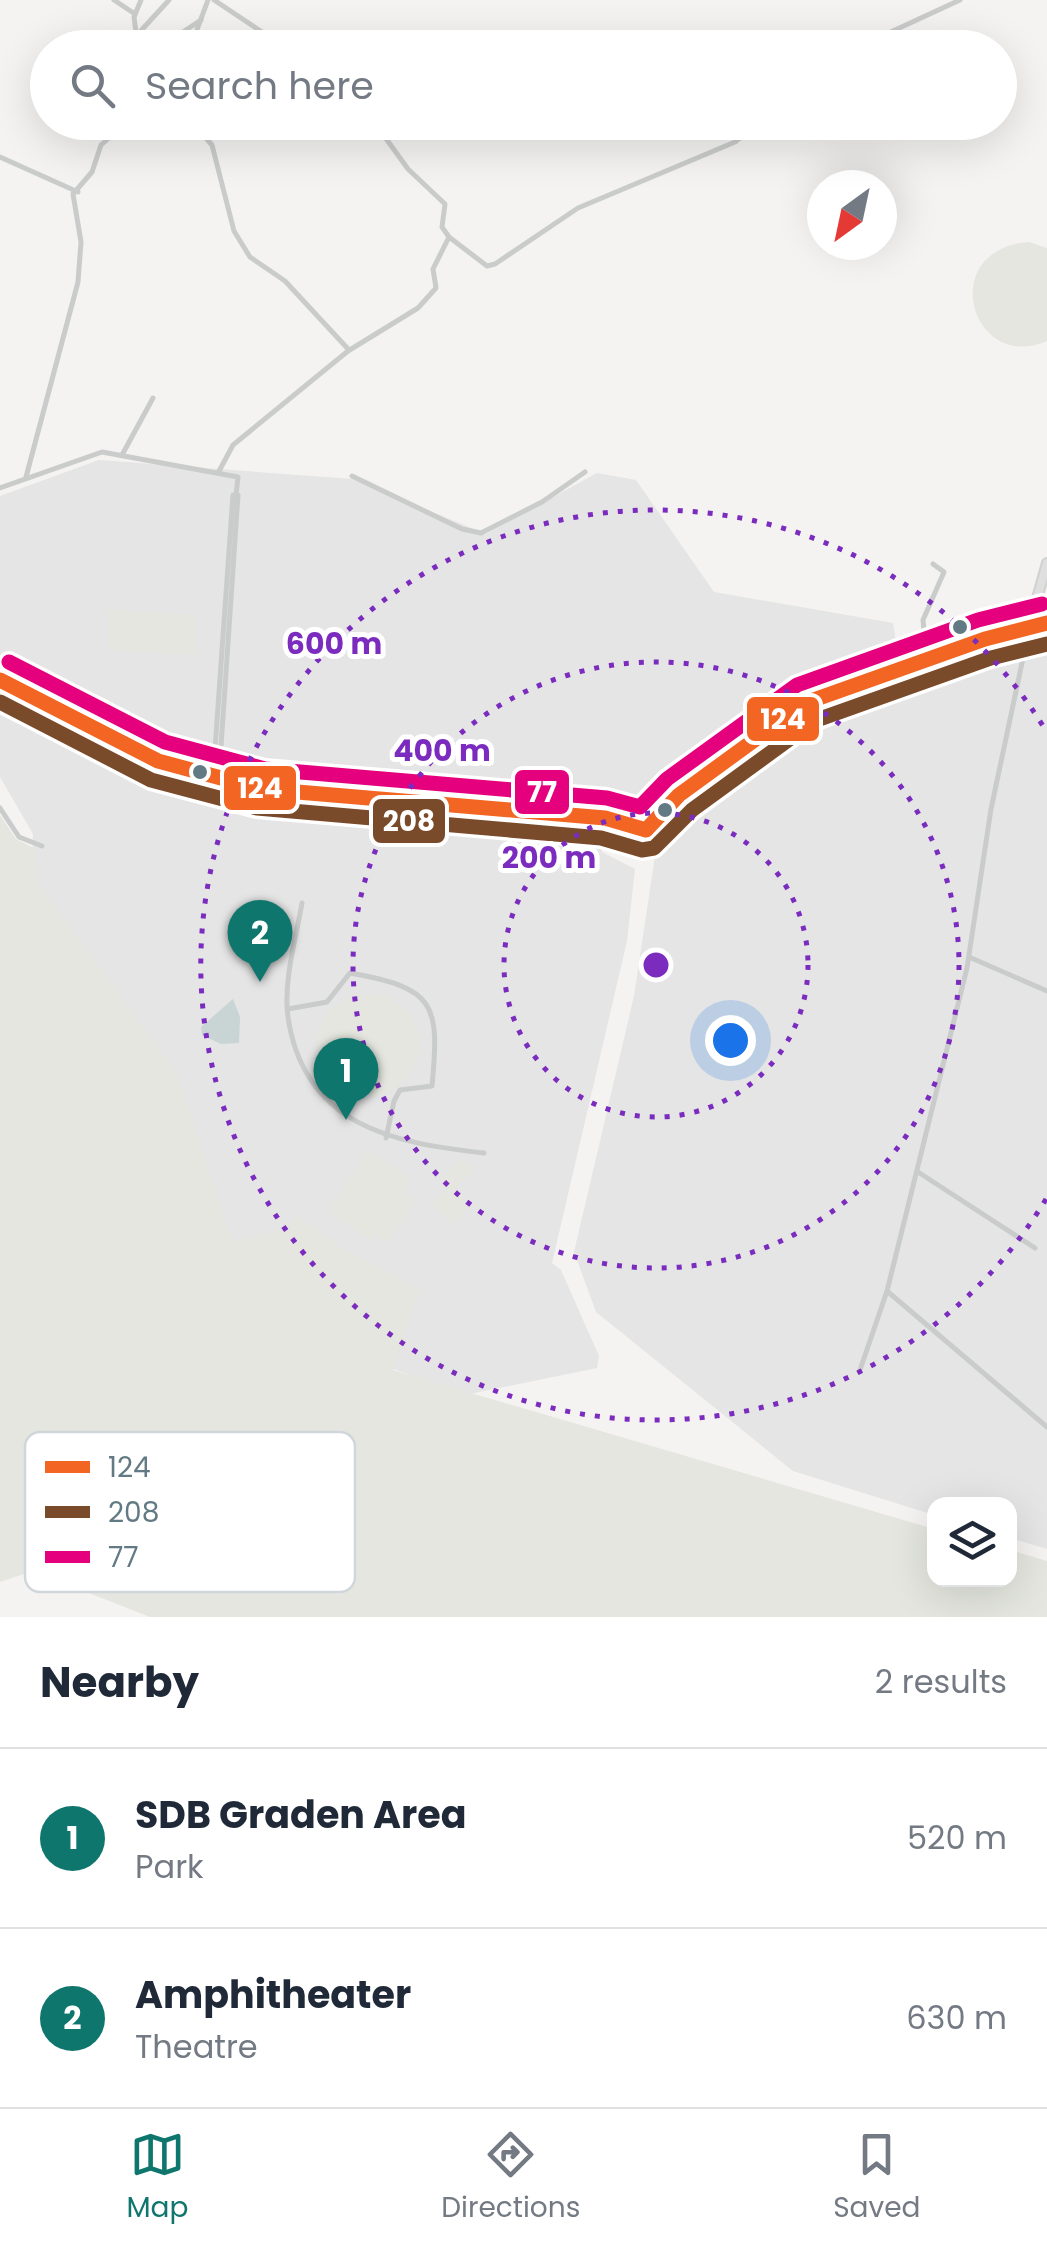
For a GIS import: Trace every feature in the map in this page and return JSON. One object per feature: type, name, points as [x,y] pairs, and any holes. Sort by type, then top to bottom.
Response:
[{"type":"main road","points":[[637,814],[646,830],[679,796],[817,694],[1047,614]]},
{"type":"main road","points":[[637,814],[817,694],[926,652],[1030,622],[1047,623]]},
{"type":"main road","points":[[0,676],[145,747],[216,775],[292,788],[496,806],[637,814],[653,811],[656,820]]},
{"type":"street","points":[[114,0],[135,14]]},
{"type":"street","points":[[137,30],[135,14],[141,0]]},
{"type":"street","points":[[141,30],[167,3],[157,0]]},
{"type":"street","points":[[195,30],[211,0],[258,30]]},
{"type":"street","points":[[895,30],[960,0]]},
{"type":"street","points":[[186,30],[201,20]]},
{"type":"street","points":[[26,477],[78,282],[81,242],[73,194],[92,172],[100,145],[107,140]]},
{"type":"street","points":[[208,140],[234,231],[250,257],[286,281],[350,350]]},
{"type":"street","points":[[391,140],[408,169],[443,201],[442,227],[449,237],[487,266],[578,208],[738,140]]},
{"type":"street","points":[[0,157],[78,192]]},
{"type":"street","points":[[218,473],[233,445],[350,350],[418,308],[436,288],[433,269],[442,242],[449,237]]},
{"type":"street","points":[[122,455],[153,398]]},
{"type":"street","points":[[0,488],[102,452],[238,477],[216,775]]},
{"type":"street","points":[[352,476],[388,490],[445,522],[480,534],[542,502],[585,472]]},
{"type":"street","points":[[860,1370],[887,1291],[969,957],[991,809],[1030,622],[1047,563]]},
{"type":"street","points":[[926,652],[923,620],[944,572],[933,564]]},
{"type":"street","points":[[0,808],[19,837],[42,846]]},
{"type":"street","points":[[302,903],[288,1008],[300,1056],[316,1085],[340,1111],[386,1138],[484,1153]]},
{"type":"street","points":[[969,957],[1047,991]]},
{"type":"street","points":[[288,1008],[327,1002],[350,973],[411,988],[425,1003],[436,1019],[432,1086],[397,1094],[386,1138]]},
{"type":"street","points":[[918,1172],[1035,1248]]},
{"type":"street","points":[[887,1291],[1046,1423]]},
{"type":"street","points":[[1046,1423],[1047,1413]]},
{"type":"shaded area","points":[[1029,242],[1047,248],[1047,341],[1021,347],[999,340],[983,326],[974,306],[973,285],[981,265],[1000,250]]},
{"type":"shaded area","points":[[99,460],[352,479],[486,534],[597,473],[636,480],[714,592],[893,623],[898,655],[798,688],[655,790],[613,806],[240,766],[127,724],[48,682],[0,664],[0,496]]},
{"type":"shaded area","points":[[110,610],[197,615],[195,655],[108,650]]},
{"type":"shaded area","points":[[1047,632],[1047,1549],[1017,1540],[1017,1497],[927,1497],[927,1513],[793,1471],[596,1312],[574,1252],[634,996],[655,856],[692,798],[821,699],[958,659],[959,654],[969,655]]},
{"type":"shaded area","points":[[0,691],[150,769],[267,800],[592,828],[602,852],[635,869],[627,941],[552,1263],[561,1270],[599,1356],[597,1368],[465,1395],[349,1353],[271,1313],[32,880],[33,834],[0,777]]},
{"type":"shaded area","points":[[0,815],[16,839],[36,849],[34,879],[177,1074],[232,1241],[287,1230],[296,1215],[343,1249],[419,1289],[393,1370],[927,1527],[927,1587],[1017,1587],[1017,1552],[1047,1561],[1047,1617],[150,1617],[86,1592],[355,1592],[355,1432],[25,1432],[25,1574],[0,1582]]},
{"type":"shaded area","points":[[368,994],[387,998],[404,1009],[415,1026],[419,1045],[415,1064],[404,1081],[387,1092],[368,1096],[349,1092],[332,1081],[321,1064],[317,1045],[321,1026],[332,1009],[349,998]]},
{"type":"shaded area","points":[[233,999],[240,1017],[239,1043],[221,1044],[202,1035],[201,1027]]},
{"type":"shaded area","points":[[369,1151],[411,1179],[403,1192],[415,1201],[387,1243],[375,1234],[371,1240],[328,1211]]},
{"type":"shaded area","points":[[461,1158],[473,1169],[454,1189],[470,1205],[452,1224],[432,1205],[450,1186],[442,1178]]},
{"type":"transit line","name":"77","points":[[9,662],[165,742],[265,769],[607,798],[640,807],[667,779],[797,685],[978,620],[1042,604]]},
{"type":"transit line","name":"124","points":[[0,680],[158,761],[262,789],[605,818],[646,830],[679,795],[805,703],[985,639],[1047,623]]},
{"type":"transit line","name":"208","points":[[0,702],[151,780],[257,808],[601,838],[642,850],[654,848],[692,810],[814,721],[991,658],[1047,644]]},
{"type":"place","name":"Amphitheater","points":[[260,982]]},
{"type":"place","name":"SDB Graden Area","points":[[346,1120]]}]
